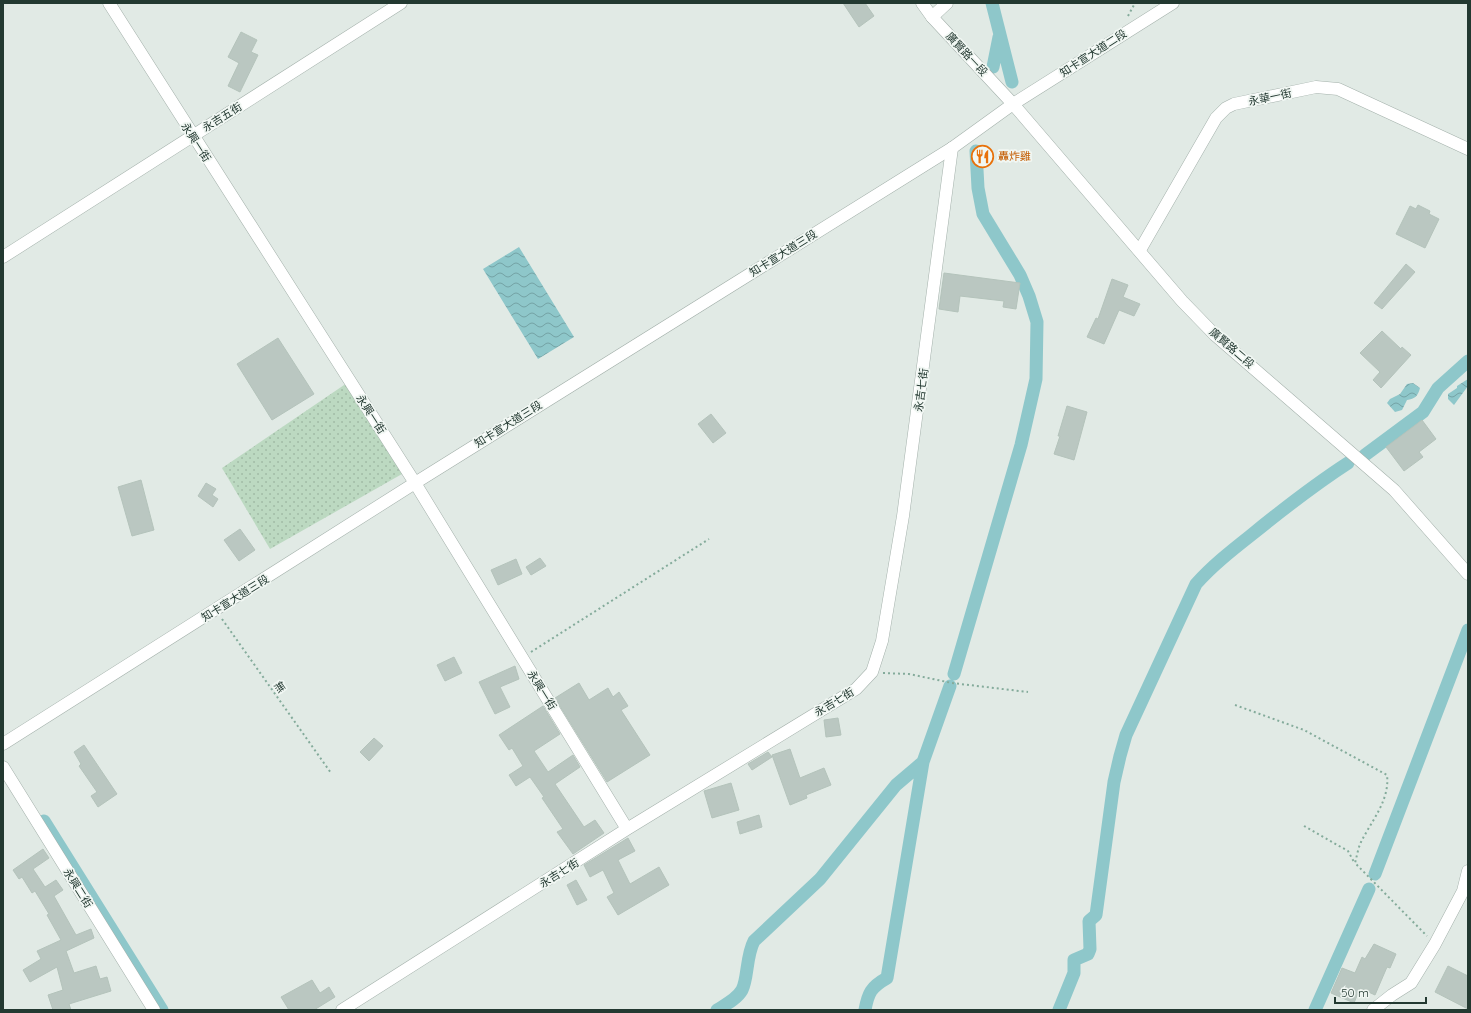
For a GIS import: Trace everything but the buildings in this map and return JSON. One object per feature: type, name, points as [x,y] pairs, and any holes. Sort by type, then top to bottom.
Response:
[{"type":"street","name":"永興一街","points":[[109,3],[192,136],[415,483],[627,829]]},
{"type":"street","name":"永吉五街","points":[[3,257],[401,3]]},
{"type":"street","name":"廣賢路一段","points":[[922,3],[932,17],[1014,104]]},
{"type":"street","points":[[932,17],[947,3]]},
{"type":"street","name":"知卡宣大道二段","points":[[1014,104],[1173,3]]},
{"type":"street","name":"永華一街","points":[[1140,250],[1216,118],[1226,108],[1234,104],[1316,87],[1338,89],[1468,149]]},
{"type":"street","name":"知卡宣大道三段","points":[[3,744],[415,483],[952,148],[1014,104]]},
{"type":"street","name":"廣賢路二段","points":[[1014,104],[1182,301],[1215,335],[1394,490],[1468,574]]},
{"type":"street","name":"永吉七街","points":[[342,1010],[627,829],[856,689],[872,672],[882,641],[903,516],[952,148]]},
{"type":"street","name":"永興二街","points":[[3,767],[154,1010]]},
{"type":"street","points":[[1373,1010],[1392,994],[1411,983],[1435,944],[1463,890],[1468,871]]},
{"type":"path","points":[[522,657],[709,539]]},
{"type":"path","name":"無","points":[[215,610],[331,773]]},
{"type":"path","points":[[872,672],[909,674],[952,683],[1028,692]]},
{"type":"path","points":[[1235,705],[1304,730],[1387,775],[1388,786],[1384,800],[1360,844],[1355,863]]},
{"type":"path","points":[[1304,826],[1348,851],[1355,863],[1435,944]]},
{"type":"green space","points":[[347,383],[402,474],[270,549],[222,468]]},
{"type":"water","points":[[519,247],[574,337],[538,359],[483,269]]},
{"type":"water","points":[[1468,379],[1468,386],[1454,405],[1448,399],[1448,394]]},
{"type":"water","points":[[1413,383],[1420,388],[1417,395],[1412,399],[1407,400],[1402,410],[1395,412],[1387,403],[1390,399],[1400,394],[1407,384]]},
{"type":"waterway","points":[[992,3],[1012,82]]},
{"type":"waterway","points":[[993,67],[999,37]]},
{"type":"waterway","points":[[954,674],[1021,445],[1036,379],[1037,322],[1029,296],[1020,275],[983,214],[978,188],[976,151]]},
{"type":"waterway","points":[[1365,455],[1423,412],[1438,388],[1468,361]]},
{"type":"waterway","points":[[1059,1010],[1074,973],[1074,960],[1088,954],[1090,949],[1089,921],[1096,915],[1114,782],[1126,735],[1196,584],[1222,559],[1274,517],[1310,489],[1348,463]]},
{"type":"waterway","points":[[1375,874],[1468,630]]},
{"type":"waterway","points":[[865,1010],[867,999],[871,991],[877,984],[887,978],[923,762],[950,686]]},
{"type":"waterway","points":[[717,1010],[734,999],[742,990],[751,947],[754,941],[820,879],[896,785],[923,762]]},
{"type":"waterway","points":[[44,821],[162,1010]]},
{"type":"waterway","points":[[1315,1010],[1369,889]]},
{"type":"place","name":"轟炸雞","points":[[983,156]]}]
